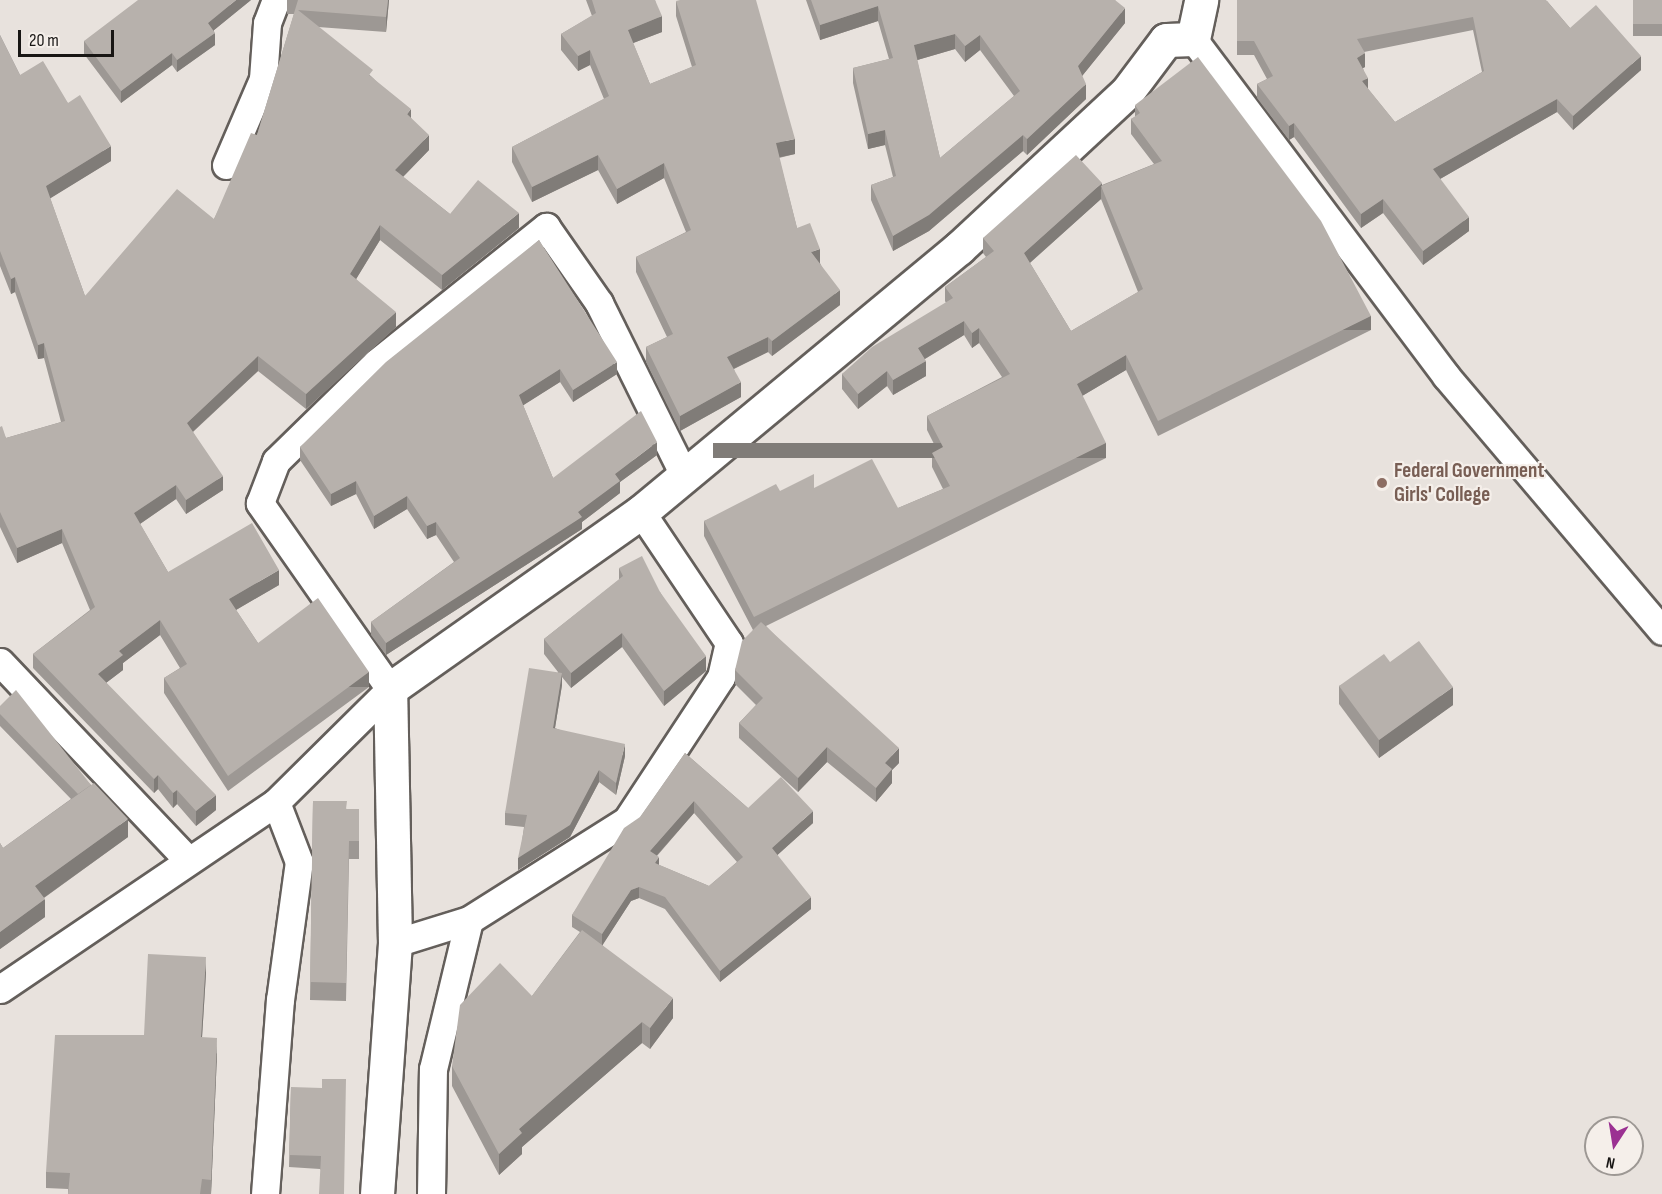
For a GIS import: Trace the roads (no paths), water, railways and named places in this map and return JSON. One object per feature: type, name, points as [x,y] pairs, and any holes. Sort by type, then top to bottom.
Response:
[{"type":"street","points":[[226,165],[263,79],[267,23],[276,0]]},
{"type":"street","points":[[1201,0],[1193,39],[1446,376],[1662,631]]},
{"type":"street","points":[[0,989],[187,859],[276,802],[390,688],[641,512],[685,477],[959,248],[1127,92],[1166,40],[1193,39]]},
{"type":"street","points":[[377,1194],[395,943],[390,688],[260,503],[276,461],[376,363],[546,227],[598,303],[685,477]]},
{"type":"street","points":[[395,943],[469,920],[627,820],[721,677],[729,643],[641,512]]},
{"type":"street","points":[[0,662],[187,859]]},
{"type":"street","points":[[265,1194],[280,1000],[299,862],[276,802]]},
{"type":"street","points":[[431,1194],[433,1069],[469,920]]},
{"type":"place","name":"Federal Government Girls' College","points":[[1382,483]]}]
